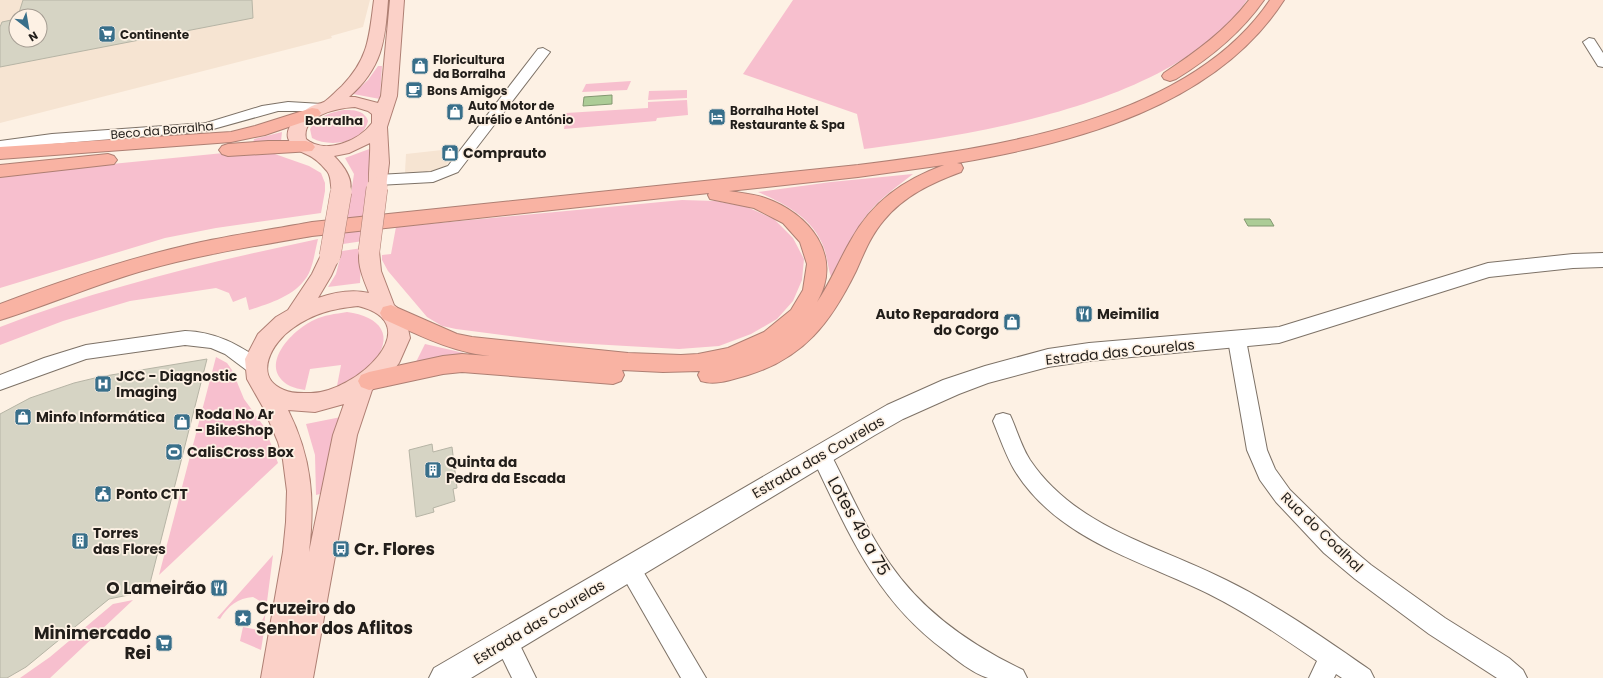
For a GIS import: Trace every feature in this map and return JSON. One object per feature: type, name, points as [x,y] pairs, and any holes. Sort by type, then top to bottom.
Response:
[{"type":"highway","points":[[0,299],[114,261],[236,234],[314,219],[855,160],[948,148],[1015,135],[1092,110],[1170,76],[1211,49],[1228,34],[1257,0]]},
{"type":"highway","points":[[0,312],[112,273],[196,250],[312,229],[858,171],[936,162],[1016,148],[1052,139],[1124,114],[1187,83],[1210,69],[1249,36],[1278,0]]},
{"type":"highway","points":[[0,153],[231,137],[259,131],[322,109]]},
{"type":"highway","points":[[0,171],[246,148],[309,148]]},
{"type":"highway","points":[[365,383],[452,363],[669,379],[724,373],[758,363],[786,349],[815,324],[834,294],[863,236],[875,217],[891,202],[914,185],[934,175],[1016,148]]},
{"type":"highway","points":[[388,310],[447,339],[466,345],[659,364],[690,364],[716,360],[733,355],[763,344],[777,335],[790,325],[803,310],[814,292],[818,273],[813,247],[802,230],[790,217],[759,201],[737,197],[689,195],[513,212],[398,219]]},
{"type":"highway","points":[[0,306],[115,266],[236,234]]},
{"type":"main road","points":[[297,314],[321,276],[330,256],[342,180],[338,171],[299,142],[297,135],[298,128],[304,120],[322,109],[356,82],[370,64],[377,43],[381,0]]},
{"type":"main road","points":[[309,148],[330,151],[350,147],[372,135],[380,123],[389,96],[397,0]]},
{"type":"main road","points":[[261,378],[278,398],[297,403],[318,402],[341,396],[365,383],[384,367],[394,353],[399,338],[398,325],[388,310],[371,271],[369,251],[380,163],[380,112],[366,103],[355,102],[322,109]]},
{"type":"main road","name":"Estrada das Courelas","points":[[444,678],[895,412],[935,393],[972,379],[1030,362],[1089,352],[1237,340],[1286,334],[1488,270],[1573,261],[1603,260]]},
{"type":"main road","points":[[294,677],[300,497],[295,460],[289,438],[261,378],[259,353],[267,339],[279,327],[297,314],[316,305],[335,300],[354,299],[370,301],[388,310]]},
{"type":"main road","points":[[294,677],[343,443],[365,383]]},
{"type":"street","points":[[1589,42],[1603,64]]},
{"type":"street","points":[[378,184],[433,177],[453,169],[543,52]]},
{"type":"street","name":"Beco da Borralha","points":[[0,146],[52,138],[206,127],[227,123],[261,111],[287,106],[322,109]]},
{"type":"street","points":[[0,383],[51,363],[86,352],[199,337],[220,342],[261,378]]},
{"type":"street","name":"Rua do Coalhal","points":[[1237,340],[1257,450],[1267,474],[1283,496],[1326,540],[1363,572],[1406,605],[1494,662],[1515,678]]},
{"type":"street","points":[[1003,421],[1016,452],[1030,477],[1052,500],[1076,519],[1118,542],[1218,587],[1362,678]]},
{"type":"street","name":"Lotes 49 a 75","points":[[821,455],[869,550],[899,593],[926,621],[964,650],[993,668],[1016,678]]},
{"type":"street","points":[[629,568],[694,678]]},
{"type":"street","points":[[506,641],[524,678]]},
{"type":"street","points":[[1321,678],[1332,658]]},
{"type":"shaded area","points":[[0,0],[370,0],[363,27],[331,36],[332,38],[0,123]]},
{"type":"shaded area","points":[[793,0],[1247,0],[1215,35],[1174,65],[1125,88],[1072,108],[1017,122],[963,134],[864,149],[857,114],[743,74]]},
{"type":"shaded area","points":[[378,66],[382,66],[380,99],[353,94],[368,80]]},
{"type":"shaded area","points":[[631,81],[627,90],[582,92],[586,84]]},
{"type":"shaded area","points":[[687,90],[687,98],[648,100],[649,91]]},
{"type":"shaded area","points":[[612,95],[612,104],[583,106],[584,97]]},
{"type":"shaded area","points":[[687,100],[688,115],[657,118],[656,121],[564,129],[566,113],[648,108],[648,102]]},
{"type":"shaded area","points":[[344,110],[358,111],[366,117],[368,121],[360,134],[345,142],[336,143],[328,143],[312,138],[310,129],[316,121],[334,112]]},
{"type":"shaded area","points":[[282,132],[281,141],[253,143],[254,139]]},
{"type":"shaded area","points":[[372,148],[363,241],[343,244],[354,174],[345,158]]},
{"type":"shaded area","points":[[460,148],[439,172],[407,175],[405,172],[406,154]]},
{"type":"shaded area","points":[[244,151],[272,153],[309,166],[321,173],[325,183],[325,191],[321,213],[216,228],[165,238],[0,288],[0,175]]},
{"type":"shaded area","points":[[913,174],[886,195],[868,213],[858,227],[831,277],[824,248],[813,228],[788,207],[758,192],[831,182]]},
{"type":"shaded area","points":[[682,200],[716,201],[747,207],[774,219],[793,238],[804,259],[802,280],[793,301],[777,319],[751,334],[719,346],[679,349],[556,342],[456,329],[442,326],[427,317],[388,271],[382,260],[382,255],[391,254],[396,227]]},
{"type":"shaded area","points":[[1244,219],[1270,219],[1274,226],[1248,226]]},
{"type":"shaded area","points":[[318,239],[311,269],[304,281],[291,293],[275,301],[249,310],[246,297],[233,302],[229,293],[216,288],[130,301],[63,321],[0,345],[0,327],[78,300],[197,266]]},
{"type":"shaded area","points":[[362,248],[360,283],[328,287],[336,274],[342,251]]},
{"type":"shaded area","points":[[347,312],[359,314],[376,323],[381,329],[384,337],[379,355],[364,372],[337,386],[341,365],[310,369],[305,390],[290,386],[280,378],[276,369],[277,359],[288,340],[296,332],[318,318]]},
{"type":"shaded area","points":[[425,344],[464,353],[462,357],[415,364]]},
{"type":"shaded area","points":[[216,357],[227,363],[232,370],[244,399],[265,428],[278,463],[159,575]]},
{"type":"shaded area","points":[[341,417],[320,494],[316,495],[315,455],[306,424]]},
{"type":"shaded area","points":[[273,555],[264,625],[260,624],[265,615],[263,603],[253,597],[238,601],[226,610],[220,619],[217,618]]},
{"type":"shaded area","points":[[133,600],[50,678],[20,678],[50,657],[113,604]]},
{"type":"shaded area","points":[[243,627],[264,631],[261,650],[240,641]]},
{"type":"building","name":"Continente","points":[[23,0],[252,0],[253,18],[0,67],[0,27],[2,22],[8,21],[8,48],[48,48],[48,8],[20,8]]},
{"type":"building","name":"Torres das Flores","points":[[207,359],[148,591],[109,599],[26,667],[7,678],[0,678],[0,414],[30,398],[74,383],[99,377]]},
{"type":"building","name":"Quinta da Pedra da Escada","points":[[432,444],[433,452],[452,447],[457,488],[453,489],[455,501],[433,508],[434,512],[416,517],[409,450]]},
{"type":"place","name":"Continente","points":[[107,34]]},
{"type":"place","name":"Floricultura da Borralha","points":[[420,66]]},
{"type":"place","name":"Bons Amigos","points":[[414,90]]},
{"type":"place","name":"Auto Motor de Aurélio e António","points":[[455,112]]},
{"type":"place","name":"Borralha Hotel Restaurante & Spa","points":[[717,117]]},
{"type":"place","name":"Comprauto","points":[[450,153]]},
{"type":"place","name":"Meimilia","points":[[1084,314]]},
{"type":"place","name":"Auto Reparadora do Corgo","points":[[1012,322]]},
{"type":"place","name":"JCC - Diagnostic Imaging","points":[[103,384]]},
{"type":"place","name":"Minfo Informática","points":[[23,417]]},
{"type":"place","name":"Roda No Ar - BikeShop","points":[[182,422]]},
{"type":"place","name":"CalisCross Box","points":[[174,452]]},
{"type":"place","name":"Quinta da Pedra da Escada","points":[[433,470]]},
{"type":"place","name":"Ponto CTT","points":[[103,494]]},
{"type":"place","name":"Torres das Flores","points":[[80,541]]},
{"type":"place","name":"Cr. Flores","points":[[341,549]]},
{"type":"place","name":"O Lameirão","points":[[219,588]]},
{"type":"place","name":"Cruzeiro do Senhor dos Aflitos","points":[[243,618]]},
{"type":"place","name":"Minimercado Rei","points":[[164,643]]},
{"type":"district","name":"Borralha","points":[[334,120]]}]
